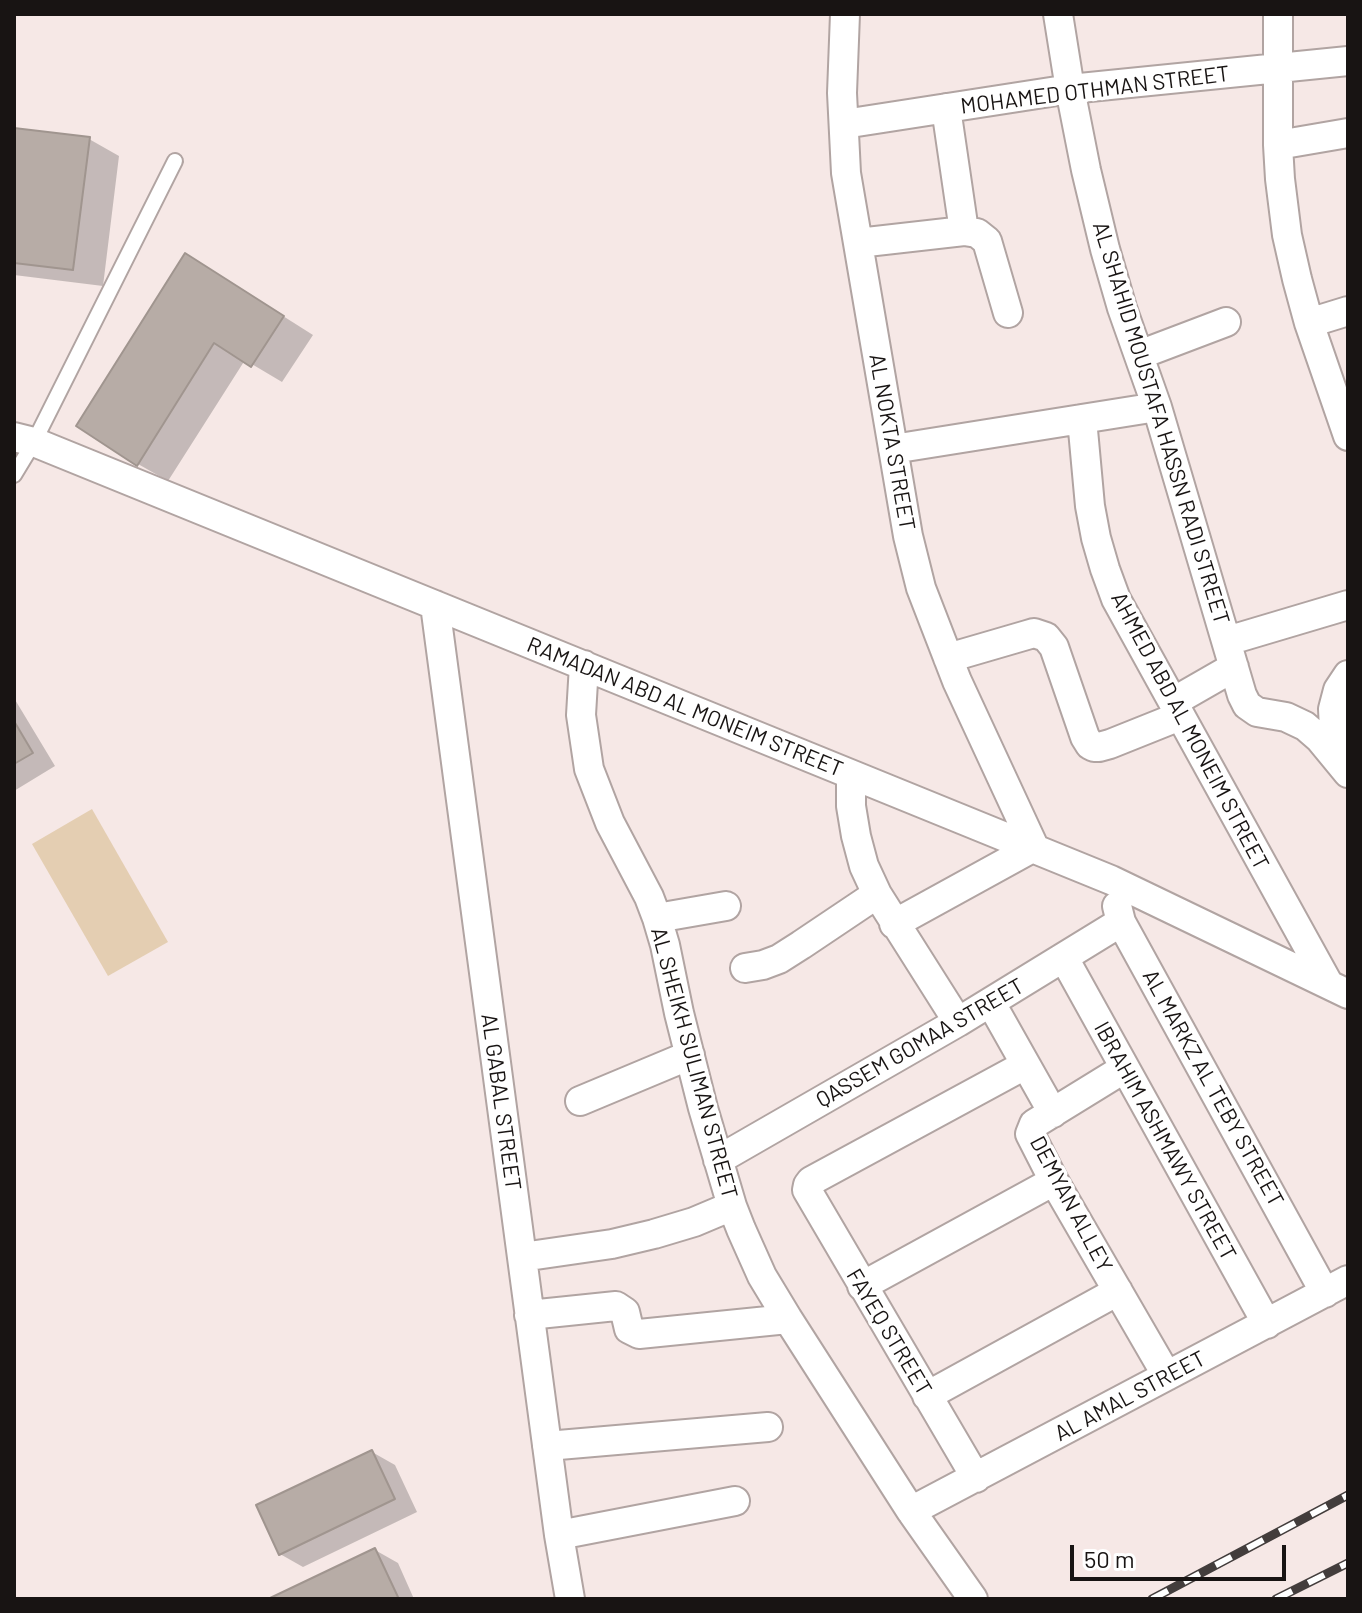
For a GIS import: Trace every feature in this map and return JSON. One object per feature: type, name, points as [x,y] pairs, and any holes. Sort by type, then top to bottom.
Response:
[{"type":"street","name":"AL NOKTA STREET","points":[[845,14],[842,93],[846,173],[908,536],[921,588],[957,681],[1034,847]]},
{"type":"street","name":"AL SHAHID MOUSTAFA HASSN RADI STREET","points":[[1058,14],[1086,170],[1105,249],[1157,407],[1242,695],[1247,705],[1257,712],[1286,717],[1305,726],[1348,772]]},
{"type":"street","points":[[1278,14],[1278,145],[1287,235],[1309,323],[1348,436]]},
{"type":"street","name":"MOHAMED OTHMAN STREET","points":[[844,124],[1070,89],[1348,61]]},
{"type":"street","points":[[946,108],[964,231]]},
{"type":"street","points":[[1278,145],[1348,133]]},
{"type":"street","points":[[858,243],[964,231],[977,233],[987,241],[1008,313]]},
{"type":"street","points":[[1309,323],[1348,311]]},
{"type":"street","points":[[1139,355],[1226,322]]},
{"type":"street","points":[[893,449],[1157,407]]},
{"type":"street","name":"AHMED ABD AL MONEIM STREET","points":[[1082,419],[1096,538],[1116,599],[1338,989]]},
{"type":"street","name":"RAMADAN ABD AL MONEIM STREET","points":[[24,440],[1034,847],[1111,880],[1338,989]]},
{"type":"street","name":"AL GABAL STREET","points":[[435,605],[529,1315],[570,1599]]},
{"type":"street","points":[[948,658],[1027,635],[1046,637],[1054,647],[1085,737],[1094,747],[1104,746],[1176,709],[1230,654],[1348,605]]},
{"type":"street","name":"AL SHEIKH SULIMAN STREET","points":[[584,665],[581,715],[589,769],[610,823],[657,918],[690,1055],[732,1206],[762,1276],[788,1319],[911,1511],[973,1599]]},
{"type":"street","points":[[1348,675],[1338,690],[1333,709],[1334,729],[1348,772]]},
{"type":"street","points":[[851,775],[851,806],[864,866],[894,924],[958,1022]]},
{"type":"street","points":[[894,924],[1034,847]]},
{"type":"street","name":"AL MARKZ AL TEBY STREET","points":[[1111,880],[1121,922],[1337,1286]]},
{"type":"street","points":[[745,968],[779,959],[877,894]]},
{"type":"street","points":[[657,918],[726,906]]},
{"type":"street","name":"QASSEM GOMAA STREET","points":[[718,1160],[991,1003],[1121,922]]},
{"type":"street","name":"IBRAHIM ASHMAWY STREET","points":[[1064,958],[1267,1324]]},
{"type":"street","points":[[991,1003],[1053,1113]]},
{"type":"street","points":[[580,1101],[690,1055]]},
{"type":"street","name":"FAYEQ STREET","points":[[976,1478],[808,1195],[808,1185],[1025,1065]]},
{"type":"street","name":"DEMYAN ALLEY","points":[[1125,1068],[1034,1124],[1030,1134],[1167,1376]]},
{"type":"street","points":[[862,1286],[1054,1181]]},
{"type":"street","points":[[522,1257],[612,1244],[694,1222],[732,1206]]},
{"type":"street","name":"AL AMAL STREET","points":[[911,1511],[1337,1286]]},
{"type":"street","points":[[927,1396],[1118,1291]]},
{"type":"street","points":[[529,1315],[616,1306],[625,1312],[629,1329],[639,1334],[788,1319]]},
{"type":"street","points":[[547,1446],[768,1427]]},
{"type":"street","points":[[559,1535],[735,1501]]},
{"type":"lane","points":[[14,475],[24,440],[175,161]]},
{"type":"shaded area","points":[[92,809],[168,942],[108,976],[32,844]]},
{"type":"building","points":[[14,128],[90,137],[73,270],[14,263]]},
{"type":"building","points":[[185,253],[284,316],[251,367],[214,343],[137,466],[76,426]]},
{"type":"building","points":[[14,721],[33,753],[14,764]]},
{"type":"building","points":[[372,1450],[395,1499],[279,1555],[256,1505]]},
{"type":"building","points":[[375,1548],[398,1597],[395,1599],[268,1599]]},
{"type":"railway","points":[[1152,1599],[1348,1495]]},
{"type":"railway","points":[[1276,1599],[1348,1563]]}]
